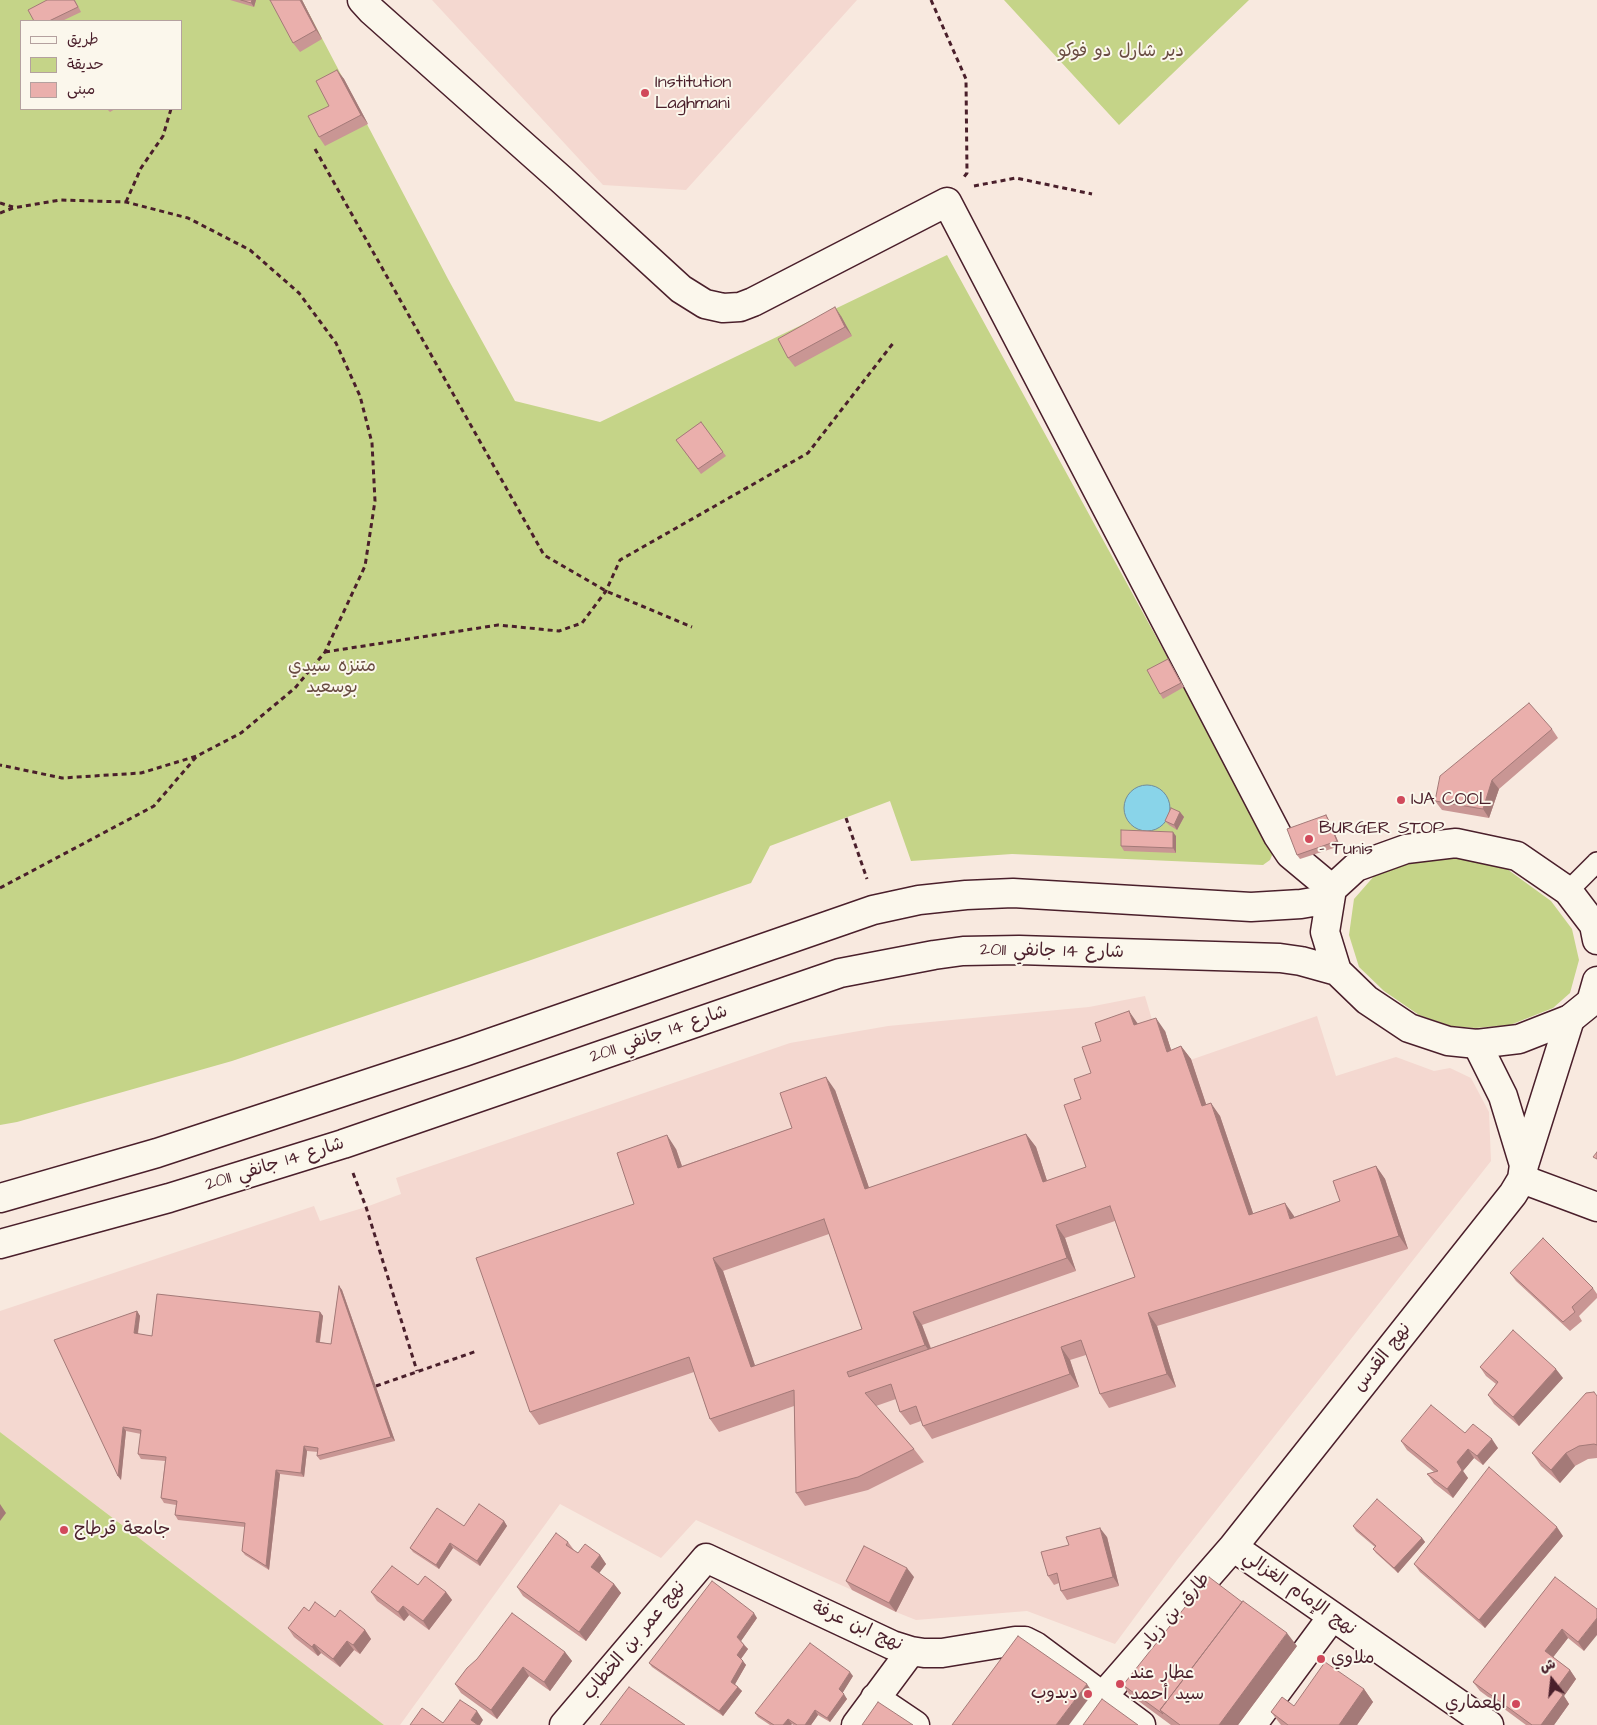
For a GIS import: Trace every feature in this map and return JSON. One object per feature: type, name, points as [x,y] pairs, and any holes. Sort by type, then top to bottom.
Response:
[{"type":"street","points":[[362,0],[681,289],[705,304],[724,308],[740,307],[753,302],[952,196],[1278,836],[1290,854],[1331,894]]},
{"type":"street","points":[[0,1198],[157,1153],[455,1055],[874,910],[919,900],[1013,893],[1251,907],[1301,904],[1331,894],[1356,867],[1406,849],[1456,844],[1517,856],[1568,891],[1596,931]]},
{"type":"street","points":[[1331,894],[1325,932],[1337,971],[1367,1000],[1409,1028],[1448,1041],[1477,1044],[1518,1039],[1570,1019],[1595,994]]},
{"type":"street","name":"شارع 14 جانفي 2011","points":[[0,1244],[169,1198],[343,1144],[840,973],[934,954],[963,951],[1019,950],[1280,958],[1301,961],[1337,971]]},
{"type":"street","name":"نهج القدس","points":[[1233,1547],[1513,1194],[1523,1172],[1570,1019]]},
{"type":"street","points":[[1477,1044],[1503,1096],[1523,1172],[1597,1207]]},
{"type":"street","name":"نهج الإمام الغزالي","points":[[1233,1547],[1489,1725]]},
{"type":"street","name":"طارق بن زياد","points":[[1082,1725],[1102,1696],[1233,1547]]},
{"type":"street","name":"نهج ابن عرفة","points":[[706,1558],[892,1646],[911,1651],[924,1654],[942,1654],[1015,1641],[1025,1641],[1035,1646],[1141,1725]]},
{"type":"street","name":"نهج عمر بن الخطاب","points":[[564,1725],[706,1558]]},
{"type":"street","points":[[1252,1725],[1332,1617]]},
{"type":"street","points":[[856,1725],[911,1651]]},
{"type":"street","points":[[875,1698],[915,1725]]},
{"type":"lane","points":[[1568,891],[1597,862]]},
{"type":"path","points":[[931,0],[966,79],[967,173],[952,196]]},
{"type":"path","points":[[126,202],[141,168],[163,136],[171,110]]},
{"type":"path","points":[[315,150],[544,555],[606,591],[692,626]]},
{"type":"path","points":[[952,196],[1016,178],[1092,194]]},
{"type":"path","points":[[0,212],[60,200],[126,202],[188,218],[250,250],[299,293],[336,343],[360,396],[372,443],[375,501],[364,566],[324,652],[295,688],[241,733],[197,756],[141,773],[62,778],[0,765]]},
{"type":"path","points":[[0,204],[13,208]]},
{"type":"path","points":[[324,652],[498,625],[559,631],[582,623],[606,591],[620,560],[808,453],[894,342]]},
{"type":"path","points":[[0,888],[154,806],[197,756]]},
{"type":"path","points":[[846,818],[869,885],[874,910]]},
{"type":"path","points":[[366,1207],[417,1371]]},
{"type":"path","points":[[376,1386],[477,1351]]},
{"type":"shaded area","name":"Institution Laghmani","points":[[432,0],[857,0],[686,190],[603,185]]},
{"type":"shaded area","points":[[1145,996],[1156,1033],[1165,1031],[1176,1065],[1317,1016],[1336,1076],[1396,1057],[1434,1071],[1450,1068],[1471,1078],[1489,1112],[1491,1161],[1177,1560],[1115,1644],[1027,1611],[916,1620],[696,1520],[661,1558],[560,1504],[400,1725],[384,1725],[0,1432],[0,1311],[314,1206],[320,1221],[366,1207],[401,1194],[396,1178],[790,1043],[888,1026],[1089,1007]]},
{"type":"green space","name":"متنزه سيدي بوسعيد","points":[[0,0],[302,0],[448,279],[515,401],[600,422],[947,255],[1171,664],[1271,842],[1273,853],[1270,860],[1263,865],[1012,854],[911,861],[890,801],[770,846],[751,883],[232,1061],[17,1122],[0,1125]]},
{"type":"green space","name":"دير شارل دو فوكو","points":[[1004,0],[1249,0],[1119,125]]},
{"type":"green space","points":[[1458,857],[1507,869],[1551,901],[1572,929],[1579,960],[1570,993],[1553,1008],[1510,1025],[1475,1028],[1451,1026],[1419,1015],[1384,991],[1359,967],[1349,935],[1354,899],[1375,875],[1414,861]]},
{"type":"green space","name":"جامعة قرطاج","points":[[0,1432],[257,1628],[384,1725],[0,1725]]},
{"type":"water","points":[[1147,785],[1160,789],[1166,795],[1170,808],[1166,821],[1160,827],[1147,831],[1134,827],[1128,821],[1124,808],[1128,795],[1134,789]]},
{"type":"building","points":[[47,0],[74,0],[78,7],[51,20],[33,20],[28,10]]},
{"type":"building","points":[[241,0],[252,0],[251,3]]},
{"type":"building","points":[[270,0],[300,0],[316,30],[293,43]]},
{"type":"building","points":[[337,70],[361,115],[319,137],[308,116],[329,106],[316,81]]},
{"type":"building","points":[[835,307],[845,327],[788,358],[778,339]]},
{"type":"building","points":[[701,422],[723,452],[698,469],[676,440]]},
{"type":"building","points":[[1168,659],[1181,683],[1160,694],[1147,670]]},
{"type":"building","points":[[1529,703],[1552,729],[1492,780],[1483,809],[1435,801],[1440,776]]},
{"type":"building","points":[[1171,808],[1180,812],[1174,825],[1165,821]]},
{"type":"building","points":[[1326,815],[1337,841],[1297,855],[1287,829]]},
{"type":"building","points":[[1121,830],[1173,832],[1173,848],[1121,846]]},
{"type":"building","points":[[1129,1011],[1134,1025],[1156,1018],[1167,1052],[1181,1046],[1202,1106],[1211,1103],[1249,1215],[1285,1203],[1290,1219],[1340,1201],[1333,1181],[1376,1166],[1399,1236],[1148,1313],[1167,1374],[1100,1394],[1081,1340],[1061,1347],[1070,1374],[923,1426],[916,1406],[900,1412],[891,1384],[865,1393],[914,1449],[858,1477],[796,1493],[794,1390],[710,1419],[689,1357],[530,1412],[476,1258],[634,1204],[617,1153],[667,1135],[678,1168],[792,1128],[780,1093],[826,1077],[865,1189],[1026,1134],[1043,1182],[1086,1167],[1064,1105],[1081,1099],[1074,1079],[1091,1073],[1082,1047],[1101,1041],[1095,1023]],"holes":[[[1110,1206],[1135,1277],[849,1377],[847,1372],[925,1345],[913,1312],[1067,1258],[1056,1225]],[[824,1219],[862,1329],[751,1367],[713,1258]]]},
{"type":"building","points":[[1543,1238],[1593,1288],[1572,1307],[1575,1312],[1563,1322],[1510,1273]]},
{"type":"building","points":[[339,1286],[391,1437],[317,1456],[318,1448],[304,1446],[301,1473],[276,1470],[266,1566],[242,1551],[245,1523],[175,1515],[177,1501],[161,1498],[166,1457],[138,1454],[141,1430],[123,1427],[118,1476],[54,1340],[137,1311],[134,1333],[152,1336],[157,1294],[320,1312],[316,1342],[331,1344]]},
{"type":"building","points":[[1513,1330],[1556,1369],[1513,1417],[1488,1395],[1498,1382],[1480,1367]]},
{"type":"building","points":[[1594,1392],[1597,1396],[1597,1445],[1579,1446],[1566,1453],[1551,1470],[1532,1453],[1586,1393]]},
{"type":"building","points":[[1431,1405],[1465,1433],[1473,1424],[1492,1439],[1477,1456],[1468,1449],[1457,1462],[1462,1470],[1447,1489],[1427,1474],[1438,1471],[1401,1441]]},
{"type":"building","points":[[1489,1467],[1557,1527],[1479,1620],[1414,1564]]},
{"type":"building","points":[[1377,1499],[1422,1538],[1394,1568],[1373,1549],[1376,1546],[1353,1526]]},
{"type":"building","points":[[479,1504],[504,1521],[477,1561],[450,1543],[436,1565],[410,1548],[437,1508],[464,1526]]},
{"type":"building","points":[[1100,1528],[1113,1577],[1061,1591],[1057,1573],[1048,1576],[1041,1552],[1069,1545],[1066,1537]]},
{"type":"building","points":[[556,1533],[568,1542],[566,1545],[578,1553],[585,1544],[600,1555],[591,1567],[614,1584],[579,1632],[517,1587]]},
{"type":"building","points":[[864,1546],[907,1568],[889,1603],[846,1581]]},
{"type":"building","points":[[392,1566],[418,1585],[425,1576],[446,1592],[423,1621],[403,1606],[398,1612],[371,1592]]},
{"type":"building","points":[[1209,1577],[1242,1602],[1160,1710],[1163,1714],[1123,1685]]},
{"type":"building","points":[[1555,1577],[1597,1609],[1597,1618],[1578,1642],[1562,1629],[1545,1651],[1570,1670],[1556,1689],[1563,1695],[1541,1725],[1532,1725],[1473,1682]]},
{"type":"building","points":[[712,1581],[754,1613],[737,1637],[744,1645],[737,1655],[743,1661],[731,1682],[738,1687],[719,1711],[649,1663]]},
{"type":"building","points":[[1243,1601],[1287,1633],[1219,1725],[1180,1725],[1160,1710]]},
{"type":"building","points":[[315,1602],[335,1617],[340,1610],[365,1630],[353,1645],[347,1641],[333,1659],[314,1644],[312,1647],[288,1628],[304,1607],[309,1611]]},
{"type":"building","points":[[512,1613],[565,1652],[544,1682],[523,1667],[491,1710],[455,1684],[467,1668],[477,1659]]},
{"type":"building","points":[[1018,1636],[1087,1684],[1056,1725],[952,1725]]},
{"type":"building","points":[[810,1643],[850,1672],[839,1689],[844,1694],[827,1718],[815,1710],[805,1725],[797,1725],[788,1719],[783,1725],[774,1725],[755,1713]]},
{"type":"building","points":[[1325,1662],[1364,1689],[1339,1725],[1288,1725],[1271,1712],[1282,1697],[1294,1706]]},
{"type":"building","points":[[629,1687],[685,1725],[600,1725]]},
{"type":"building","points":[[1102,1699],[1138,1725],[1083,1725]]},
{"type":"building","points":[[460,1700],[477,1711],[471,1720],[478,1725],[410,1725],[422,1708],[443,1723]]},
{"type":"building","points":[[878,1702],[913,1725],[862,1725]]},
{"type":"place","name":"Institution Laghmani","points":[[645,93]]},
{"type":"place","name":"IJA COOL","points":[[1401,800]]},
{"type":"place","name":"BURGER STOP - Tunis","points":[[1309,839]]},
{"type":"place","name":"جامعة قرطاج","points":[[64,1530]]},
{"type":"place","name":"ملاوي","points":[[1321,1659]]},
{"type":"place","name":"عطار عند سيد أحمد","points":[[1120,1684]]},
{"type":"place","name":"دبدوب","points":[[1088,1694]]},
{"type":"place","name":"المعماري","points":[[1516,1704]]}]
